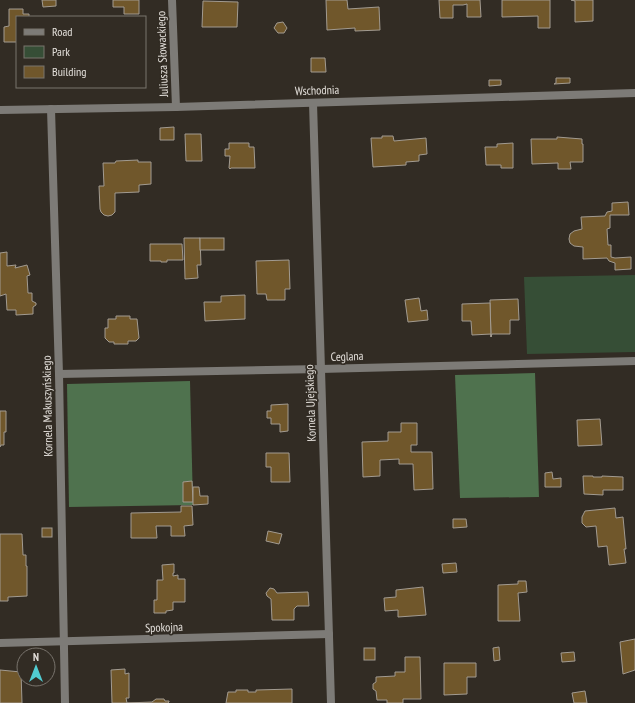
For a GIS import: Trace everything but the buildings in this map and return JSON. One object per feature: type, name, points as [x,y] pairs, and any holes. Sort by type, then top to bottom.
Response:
[{"type":"street","name":"Juliusza Słowackiego","points":[[172,0],[176,107]]},
{"type":"street","name":"Wschodnia","points":[[0,110],[176,107],[635,93]]},
{"type":"street","name":"Kornela Ujejskiego","points":[[313,102],[331,703]]},
{"type":"street","name":"Kornela Makuszyńskiego","points":[[51,110],[59,374],[65,703]]},
{"type":"street","name":"Ceglana","points":[[59,374],[320,369],[635,360]]},
{"type":"street","name":"Spokojna","points":[[0,643],[329,634]]},
{"type":"green space","points":[[635,275],[635,352],[527,354],[524,277]]},
{"type":"green space","points":[[535,373],[539,497],[460,498],[455,375]]},
{"type":"green space","points":[[190,381],[193,505],[69,507],[67,384]]}]
